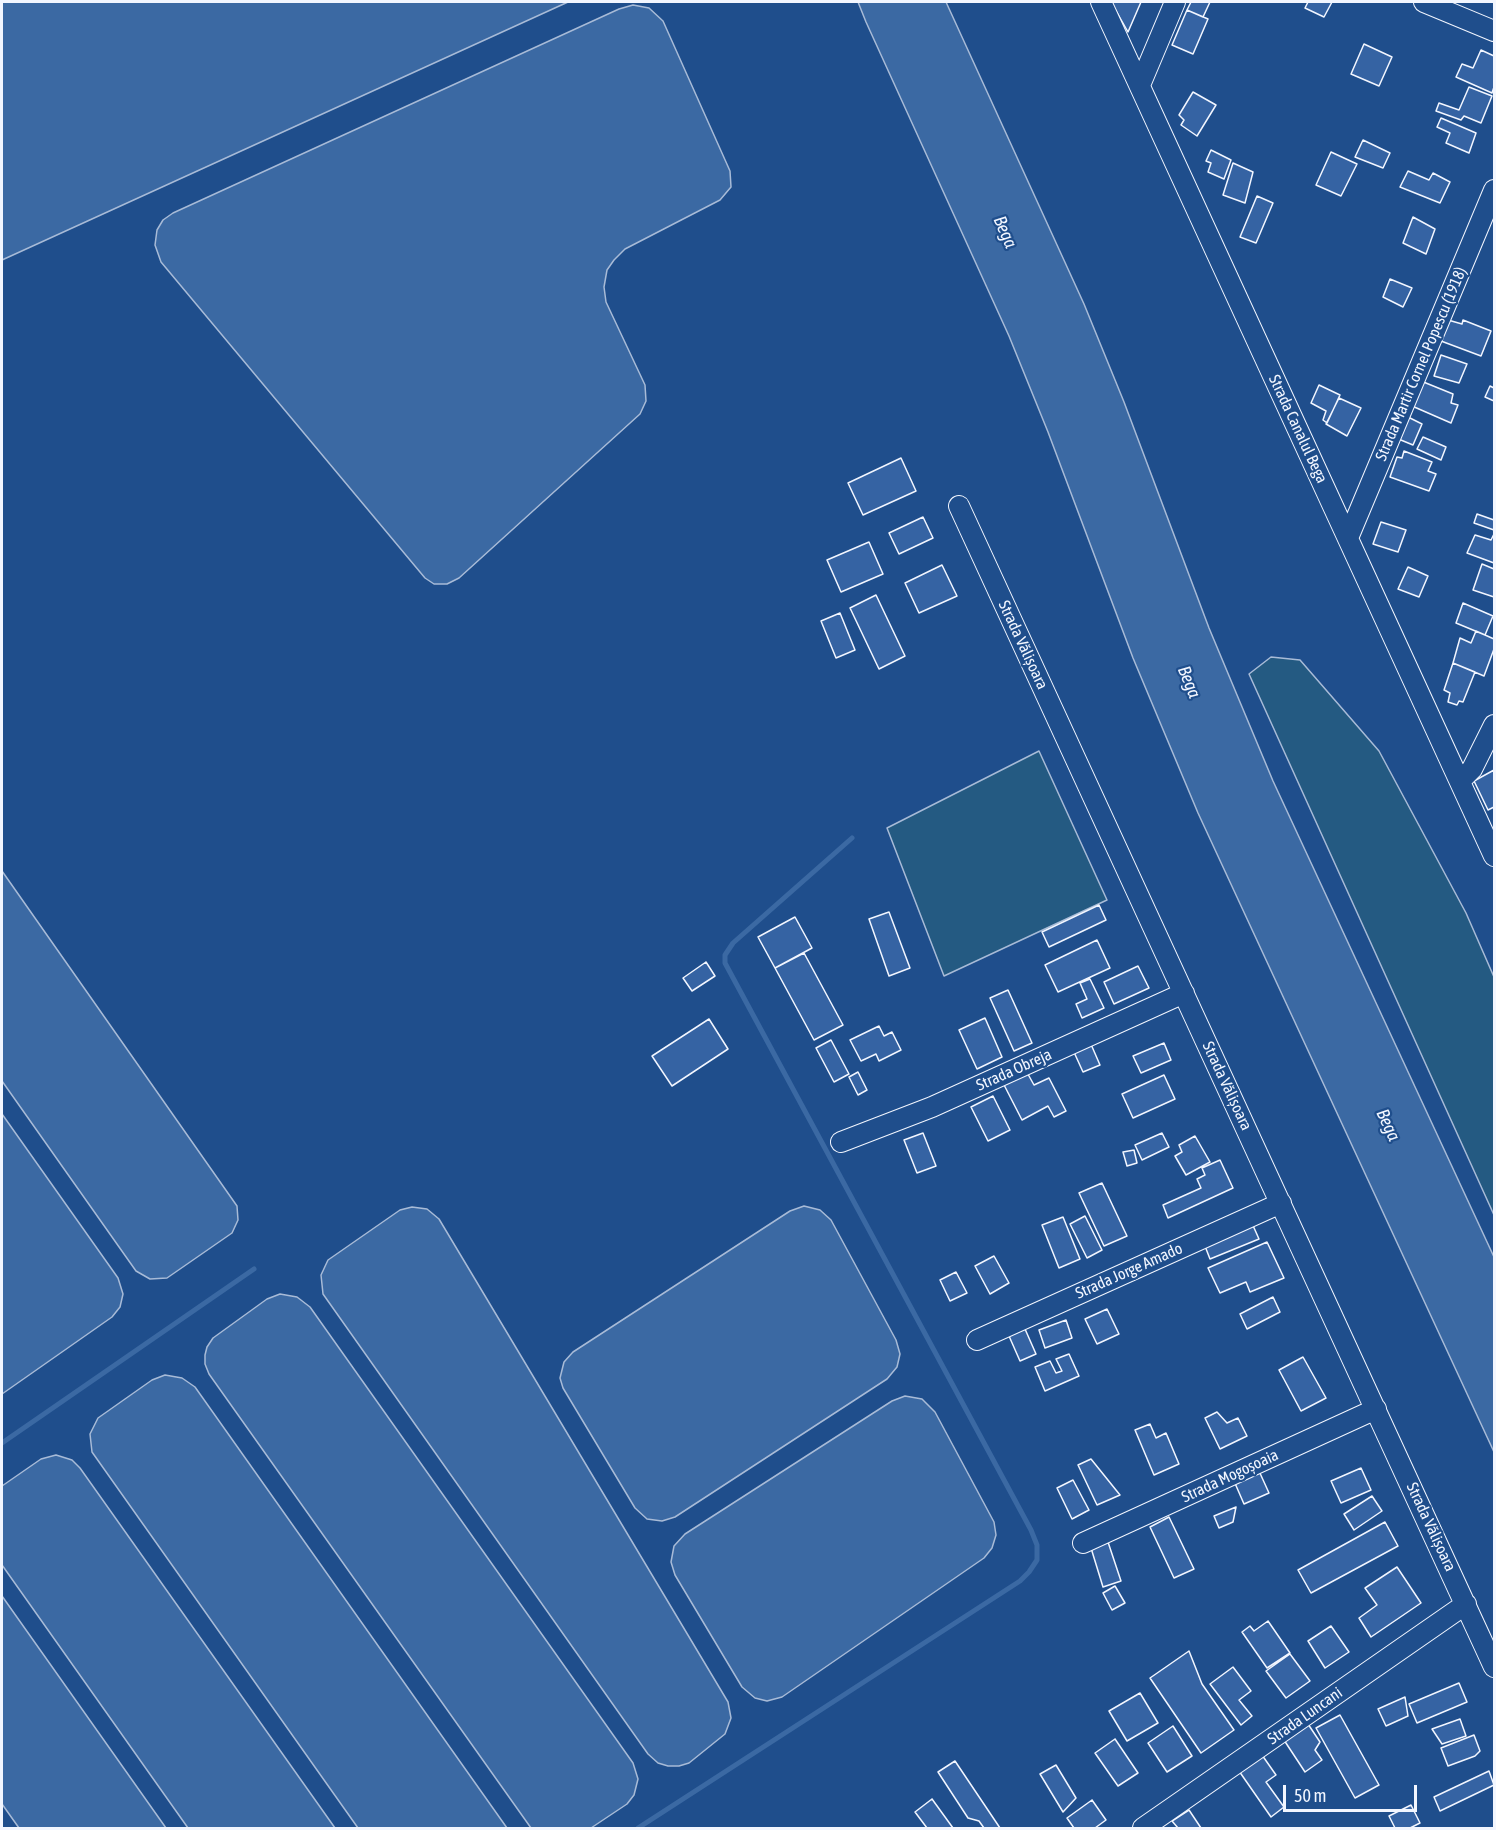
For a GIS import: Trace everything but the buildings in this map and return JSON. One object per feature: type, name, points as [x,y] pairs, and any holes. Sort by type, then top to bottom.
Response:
[{"type":"street","name":"Strada Canalul Bega","points":[[1101,2],[1494,856]]},
{"type":"street","points":[[1140,85],[1175,2]]},
{"type":"street","points":[[1424,2],[1494,31]]},
{"type":"street","name":"Strada Martir Cornel Popescu (1918)","points":[[1348,538],[1494,190]]},
{"type":"street","name":"Strada Vălișoara","points":[[959,506],[1494,1667]]},
{"type":"street","points":[[1460,781],[1481,755],[1494,725]]},
{"type":"street","name":"Strada Obreja","points":[[841,1142],[932,1107],[1184,993]]},
{"type":"street","name":"Strada Jorge Amado","points":[[977,1340],[1281,1203]]},
{"type":"street","name":"Strada Mogoșoaia","points":[[1083,1543],[1376,1409]]},
{"type":"street","name":"Strada Luncani","points":[[1143,1828],[1466,1604]]},
{"type":"shaded area","points":[[1271,657],[1300,660],[1379,751],[1466,913],[1494,977],[1494,1215],[1249,674]]},
{"type":"shaded area","points":[[1039,751],[1107,900],[944,976],[887,828]]},
{"type":"water","points":[[2,2],[568,2],[2,260]]},
{"type":"water","name":"Bega","points":[[858,2],[946,2],[1084,304],[1124,402],[1209,628],[1273,781],[1494,1257],[1494,1452],[1198,813],[1133,658],[1048,432],[1009,336]]},
{"type":"water","points":[[633,5],[649,8],[663,21],[730,171],[731,187],[720,200],[625,249],[607,270],[604,287],[606,302],[645,385],[646,401],[640,414],[459,578],[447,584],[434,584],[425,578],[161,262],[155,245],[157,230],[163,220],[173,213],[619,9]]},
{"type":"water","points":[[2,871],[237,1206],[238,1220],[232,1233],[167,1278],[150,1279],[136,1271],[2,1081]]},
{"type":"water","points":[[2,1114],[118,1278],[123,1294],[120,1307],[112,1317],[2,1394]]},
{"type":"water","points":[[804,1206],[820,1210],[831,1220],[896,1340],[900,1354],[897,1367],[887,1379],[675,1517],[662,1521],[647,1519],[635,1508],[563,1388],[560,1378],[564,1362],[573,1352],[790,1211]]},
{"type":"water","points":[[412,1207],[427,1209],[439,1219],[728,1702],[731,1718],[725,1734],[689,1763],[668,1766],[658,1763],[648,1754],[323,1294],[321,1275],[328,1260],[400,1210]]},
{"type":"water","points":[[280,1294],[297,1297],[310,1307],[633,1763],[638,1779],[634,1795],[627,1804],[591,1828],[531,1828],[209,1374],[205,1364],[205,1355],[213,1338],[267,1299]]},
{"type":"water","points":[[165,1375],[182,1378],[195,1387],[507,1828],[358,1828],[92,1452],[90,1434],[98,1418],[152,1380]]},
{"type":"water","points":[[905,1396],[922,1399],[935,1412],[994,1522],[996,1535],[992,1548],[984,1558],[782,1697],[767,1701],[755,1698],[742,1687],[675,1575],[671,1562],[674,1546],[685,1534],[892,1401]]},
{"type":"water","points":[[56,1455],[72,1460],[80,1468],[335,1828],[188,1828],[2,1565],[2,1486],[41,1459]]},
{"type":"water","points":[[2,1596],[166,1828],[19,1828],[2,1804]]},
{"type":"waterway","points":[[638,1828],[1020,1581],[1037,1560],[1037,1545],[1031,1530],[725,963],[725,955],[733,943],[852,838]]},
{"type":"waterway","points":[[2,1443],[254,1269]]}]
